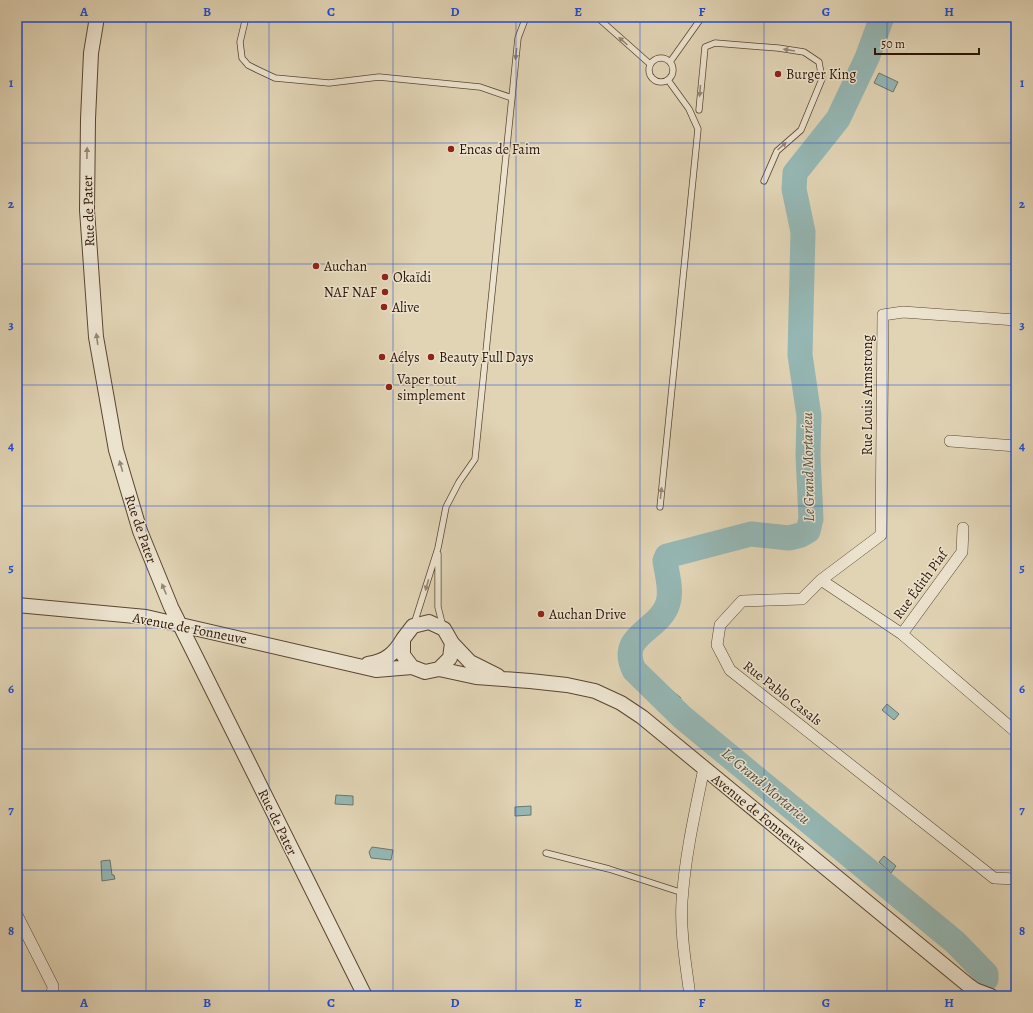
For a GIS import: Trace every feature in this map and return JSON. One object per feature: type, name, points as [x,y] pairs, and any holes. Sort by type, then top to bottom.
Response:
[{"type":"street","name":"Rue de Pater","points":[[97,17],[91,53],[88,119],[87,210],[96,337],[116,450],[140,531],[180,624],[365,996]]},
{"type":"street","name":"Rue Louis Armstrong","points":[[821,580],[881,535],[883,315],[903,312],[1016,320]]},
{"type":"street","points":[[950,441],[1016,446]]},
{"type":"street","name":"Rue Édith Piaf","points":[[902,634],[962,552],[963,528]]},
{"type":"street","points":[[821,580],[902,634],[1016,732]]},
{"type":"street","name":"Rue Pablo Casals","points":[[821,580],[802,599],[742,601],[720,625],[717,645],[730,670],[994,878],[1016,879]]},
{"type":"street","name":"Avenue de Fonneuve","points":[[17,605],[146,617],[376,670],[412,667],[425,672],[439,669],[476,677],[567,685],[595,691],[621,703],[642,717],[966,990],[975,990],[991,996]]},
{"type":"street","points":[[413,626],[429,622],[444,629]]},
{"type":"street","name":"Avenue de Fonneuve","points":[[361,666],[382,662],[395,653],[413,626]]},
{"type":"street","name":"Avenue de Fonneuve","points":[[444,629],[452,643],[470,662],[505,679]]},
{"type":"street","points":[[403,639],[403,655],[412,667]]},
{"type":"street","points":[[439,669],[450,658],[452,643]]},
{"type":"street","points":[[690,996],[683,941],[683,893],[687,856],[704,768]]},
{"type":"street","points":[[17,915],[20,929],[53,986],[52,996]]},
{"type":"lane","points":[[246,17],[240,42],[242,58],[258,70],[274,78],[329,84],[379,77],[480,87],[512,98]]},
{"type":"lane","points":[[413,626],[438,548],[446,507],[459,482],[475,458],[518,38],[526,17]]},
{"type":"lane","points":[[597,17],[650,64]]},
{"type":"lane","points":[[670,62],[702,17]]},
{"type":"lane","points":[[699,110],[705,47],[715,43],[778,48],[804,52],[819,62],[822,79],[801,130],[777,151],[764,180]]},
{"type":"lane","points":[[664,58],[670,62],[673,74],[668,80],[660,82],[653,80],[649,72],[652,61],[664,58]]},
{"type":"lane","points":[[660,507],[698,129],[689,110],[668,80]]},
{"type":"lane","points":[[438,548],[438,607],[444,629]]},
{"type":"lane","points":[[546,853],[609,869],[683,893]]},
{"type":"water","points":[[879,73],[898,82],[893,92],[874,83]]},
{"type":"water","points":[[669,688],[681,698],[677,704],[664,693]]},
{"type":"water","points":[[887,704],[899,714],[894,720],[882,710]]},
{"type":"water","points":[[336,795],[353,796],[353,805],[335,804]]},
{"type":"water","points":[[531,806],[531,815],[515,816],[515,807]]},
{"type":"water","points":[[372,847],[393,850],[391,860],[371,858],[369,852]]},
{"type":"water","points":[[884,856],[896,866],[891,873],[879,862]]},
{"type":"water","points":[[110,860],[112,875],[114,875],[115,879],[102,881],[101,861]]},
{"type":"waterway","name":"Le Grand Mortarieu","points":[[882,17],[867,58],[838,119],[795,173],[794,189],[803,232],[800,355],[809,416],[808,455],[811,519],[808,531],[801,535],[789,538],[751,534],[667,556],[665,561],[669,587],[668,603],[664,612],[657,620],[635,640],[631,648],[630,658],[634,670],[682,717],[955,942],[986,974],[986,979]]},
{"type":"place","name":"Burger King","points":[[778,74]]},
{"type":"place","name":"Encas de Faim","points":[[451,149]]},
{"type":"place","name":"Auchan","points":[[316,266]]},
{"type":"place","name":"Okaïdi","points":[[385,277]]},
{"type":"place","name":"NAF NAF","points":[[385,292]]},
{"type":"place","name":"Alive","points":[[384,307]]},
{"type":"place","name":"Aélys","points":[[382,357]]},
{"type":"place","name":"Beauty Full Days","points":[[431,357]]},
{"type":"place","name":"Vaper tout simplement","points":[[389,387]]},
{"type":"place","name":"Auchan Drive","points":[[541,614]]}]
